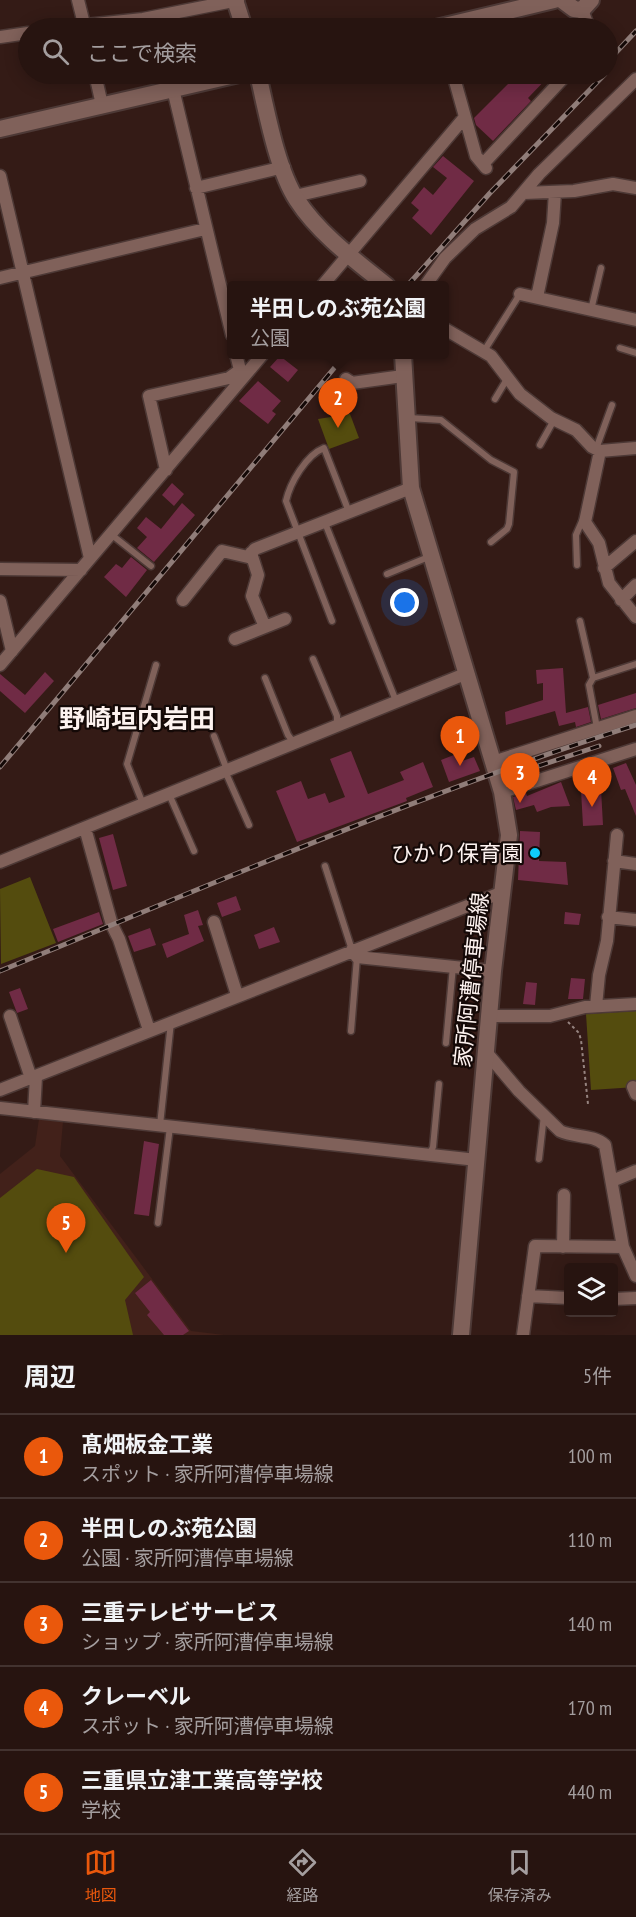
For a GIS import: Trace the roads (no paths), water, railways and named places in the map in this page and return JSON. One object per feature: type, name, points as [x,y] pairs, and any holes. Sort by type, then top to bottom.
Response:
[{"type":"main road","points":[[236,0],[241,18]]},
{"type":"main road","points":[[470,18],[510,5],[554,0]]},
{"type":"main road","points":[[562,0],[574,9],[587,5]]},
{"type":"main road","points":[[0,129],[195,84]]},
{"type":"main road","points":[[260,84],[271,131],[295,196],[305,211],[348,254],[382,281]]},
{"type":"main road","name":"家所阿漕停車場線","points":[[403,359],[411,488],[502,792],[509,835],[492,971],[461,1335]]},
{"type":"street","points":[[78,0],[82,18]]},
{"type":"street","points":[[148,18],[236,0]]},
{"type":"street","points":[[0,38],[18,35]]},
{"type":"street","points":[[428,281],[445,258],[476,229],[512,207],[539,174],[636,79]]},
{"type":"street","points":[[97,84],[102,105]]},
{"type":"street","points":[[456,84],[476,156],[485,166],[558,84]]},
{"type":"street","points":[[173,89],[227,319]]},
{"type":"street","points":[[325,281],[464,118]]},
{"type":"street","points":[[196,188],[284,167]]},
{"type":"street","points":[[0,176],[90,558]]},
{"type":"street","points":[[295,196],[360,182]]},
{"type":"street","points":[[524,193],[555,192],[613,184],[636,188]]},
{"type":"street","points":[[537,297],[553,223],[555,192]]},
{"type":"street","points":[[0,278],[205,229]]},
{"type":"street","points":[[520,294],[636,320]]},
{"type":"street","points":[[449,332],[491,356],[520,394],[554,419],[576,430],[598,450],[636,448]]},
{"type":"street","points":[[237,359],[241,375]]},
{"type":"street","points":[[0,665],[166,470],[241,375],[258,359]]},
{"type":"street","points":[[166,470],[149,396],[241,375]]},
{"type":"street","points":[[346,379],[352,383],[403,376]]},
{"type":"street","points":[[598,450],[585,522],[599,543],[609,583],[636,617]]},
{"type":"street","points":[[183,600],[224,547],[248,556],[255,549],[325,524],[349,512],[411,488]]},
{"type":"street","points":[[604,568],[636,541]]},
{"type":"street","points":[[251,553],[258,575],[252,596],[265,627]]},
{"type":"street","points":[[0,569],[81,570]]},
{"type":"street","points":[[621,600],[636,585]]},
{"type":"street","points":[[0,601],[12,651]]},
{"type":"street","points":[[235,639],[285,619]]},
{"type":"street","points":[[0,862],[465,674]]},
{"type":"street","points":[[493,762],[636,716]]},
{"type":"street","points":[[502,792],[636,748]]},
{"type":"street","points":[[85,828],[112,925],[119,939],[148,1030]]},
{"type":"street","points":[[596,1006],[617,835]]},
{"type":"street","points":[[614,861],[636,864]]},
{"type":"street","points":[[0,1089],[237,995],[355,953],[503,892]]},
{"type":"street","points":[[608,917],[636,920]]},
{"type":"street","points":[[214,922],[237,995]]},
{"type":"street","points":[[355,953],[492,971]]},
{"type":"street","points":[[488,1016],[559,1014],[596,1006],[636,1004]]},
{"type":"street","points":[[10,1016],[33,1077],[34,1112]]},
{"type":"street","points":[[486,1052],[519,1091],[560,1131],[568,1135],[602,1142],[607,1149],[628,1253],[636,1276]]},
{"type":"street","points":[[0,1108],[477,1160]]},
{"type":"street","points":[[612,1181],[636,1171]]},
{"type":"street","points":[[563,1247],[564,1195]]},
{"type":"street","points":[[523,1335],[535,1246],[628,1253]]},
{"type":"street","points":[[528,1296],[564,1298]]},
{"type":"street","points":[[618,1299],[636,1298]]},
{"type":"lane","points":[[591,310],[601,268]]},
{"type":"lane","points":[[484,351],[520,294]]},
{"type":"lane","points":[[620,348],[636,353]]},
{"type":"lane","points":[[495,399],[507,379]]},
{"type":"lane","points":[[598,450],[612,405]]},
{"type":"lane","points":[[405,418],[441,420],[491,460],[514,472],[509,524],[507,530],[491,542]]},
{"type":"lane","points":[[540,445],[554,419]]},
{"type":"lane","points":[[332,621],[285,501],[290,489],[315,451],[324,448],[349,512]]},
{"type":"lane","points":[[577,565],[576,535],[585,516]]},
{"type":"lane","points":[[325,524],[396,701]]},
{"type":"lane","points":[[111,535],[151,566]]},
{"type":"lane","points":[[387,574],[431,556]]},
{"type":"lane","points":[[580,621],[593,678]]},
{"type":"lane","points":[[313,659],[336,716],[337,725]]},
{"type":"lane","points":[[597,728],[589,685],[593,678],[636,664]]},
{"type":"lane","points":[[143,804],[127,764],[156,665]]},
{"type":"lane","points":[[265,678],[288,735],[294,743]]},
{"type":"lane","points":[[214,736],[249,825]]},
{"type":"lane","points":[[169,794],[194,851]]},
{"type":"lane","points":[[325,866],[355,953],[351,1031]]},
{"type":"lane","points":[[446,1043],[453,966]]},
{"type":"lane","points":[[158,1223],[171,1021]]},
{"type":"lane","points":[[429,1155],[433,1147],[439,1084]]},
{"type":"lane","points":[[539,1159],[544,1115]]},
{"type":"railway","points":[[618,50],[636,31]]},
{"type":"railway","points":[[411,281],[490,193],[595,84]]},
{"type":"railway","points":[[0,767],[342,359]]},
{"type":"railway","points":[[0,971],[395,810],[636,725]]},
{"type":"railway","points":[[505,777],[599,746]]},
{"type":"place","name":"半田しのぶ苑公園","points":[[338,428]]},
{"type":"place","name":"髙畑板金工業","points":[[460,766]]},
{"type":"place","name":"三重テレビサービス","points":[[520,803]]},
{"type":"place","name":"クレーベル","points":[[592,807]]},
{"type":"place","name":"ひかり保育園","points":[[535,853]]},
{"type":"place","name":"三重県立津工業高等学校","points":[[66,1253]]},
{"type":"district","name":"野崎垣内岩田","points":[[137,718]]}]
